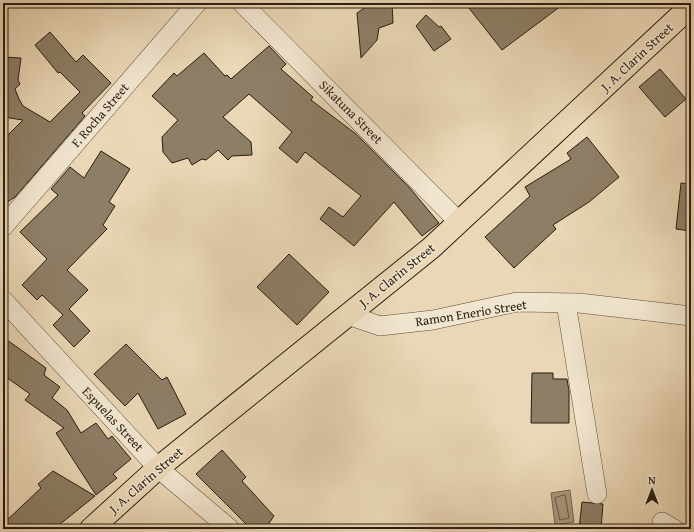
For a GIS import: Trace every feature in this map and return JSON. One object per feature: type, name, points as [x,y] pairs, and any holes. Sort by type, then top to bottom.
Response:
[{"type":"main road","name":"J. A. Clarin Street","points":[[91,529],[158,468],[431,248],[691,6]]},
{"type":"street","name":"F. Rocha Street","points":[[3,227],[197,3]]},
{"type":"street","name":"Sikatuna Street","points":[[242,3],[438,199],[459,222]]},
{"type":"street","name":"Espuelas Street","points":[[3,300],[158,468],[230,529]]},
{"type":"street","name":"Ramon Enerio Street","points":[[348,315],[380,326],[433,320],[517,302],[579,303],[691,316]]},
{"type":"street","points":[[566,303],[597,494]]},
{"type":"water","points":[[570,490],[574,522],[555,525],[551,493]]},
{"type":"building","points":[[392,3],[393,23],[379,28],[377,40],[361,58],[357,13],[369,5]]},
{"type":"building","points":[[465,3],[565,3],[502,50]]},
{"type":"building","points":[[426,15],[439,27],[441,26],[451,39],[434,51],[416,26]]},
{"type":"building","points":[[50,32],[76,62],[83,55],[111,83],[82,113],[85,116],[15,197],[3,205],[3,140],[23,120],[3,117],[3,57],[21,58],[18,80],[20,84],[15,89],[19,99],[23,106],[50,122],[80,92],[60,72],[58,73],[35,45]]},
{"type":"building","points":[[269,46],[286,64],[281,69],[313,97],[311,100],[356,134],[409,187],[439,223],[422,236],[394,202],[354,246],[320,219],[329,207],[343,217],[361,196],[305,152],[297,163],[279,148],[292,132],[249,94],[223,117],[251,142],[252,155],[232,156],[228,160],[218,150],[206,160],[202,159],[192,165],[188,158],[172,163],[163,152],[162,137],[178,120],[152,96],[174,73],[177,76],[204,53],[225,76],[227,75],[231,79]]},
{"type":"building","points":[[660,69],[686,99],[665,117],[639,87]]},
{"type":"building","points":[[587,137],[619,177],[589,202],[553,225],[556,229],[514,268],[485,237],[530,196],[525,187],[571,159],[567,153]]},
{"type":"building","points":[[101,151],[130,169],[109,202],[115,206],[103,225],[107,229],[67,270],[88,290],[69,309],[90,331],[74,347],[53,325],[63,315],[42,295],[37,300],[22,285],[47,259],[20,232],[58,195],[51,189],[70,167],[84,178]]},
{"type":"building","points":[[681,183],[691,184],[691,231],[676,229]]},
{"type":"building","points":[[289,254],[329,292],[297,325],[257,287]]},
{"type":"building","points":[[3,337],[46,368],[44,375],[60,387],[52,398],[67,410],[81,433],[96,423],[108,439],[112,436],[131,459],[113,474],[117,478],[96,495],[56,433],[64,428],[25,400],[30,394],[3,375]]},
{"type":"building","points":[[126,344],[162,380],[167,377],[186,414],[158,429],[138,393],[125,406],[94,374]]},
{"type":"building","points":[[532,373],[553,373],[553,379],[567,379],[569,391],[569,423],[531,423]]},
{"type":"building","points":[[222,450],[246,477],[242,481],[274,516],[265,529],[251,529],[196,474]]},
{"type":"building","points":[[53,471],[95,496],[54,529],[3,529],[3,524],[41,488],[38,484]]},
{"type":"building","points":[[582,502],[603,504],[601,529],[579,529]]}]
